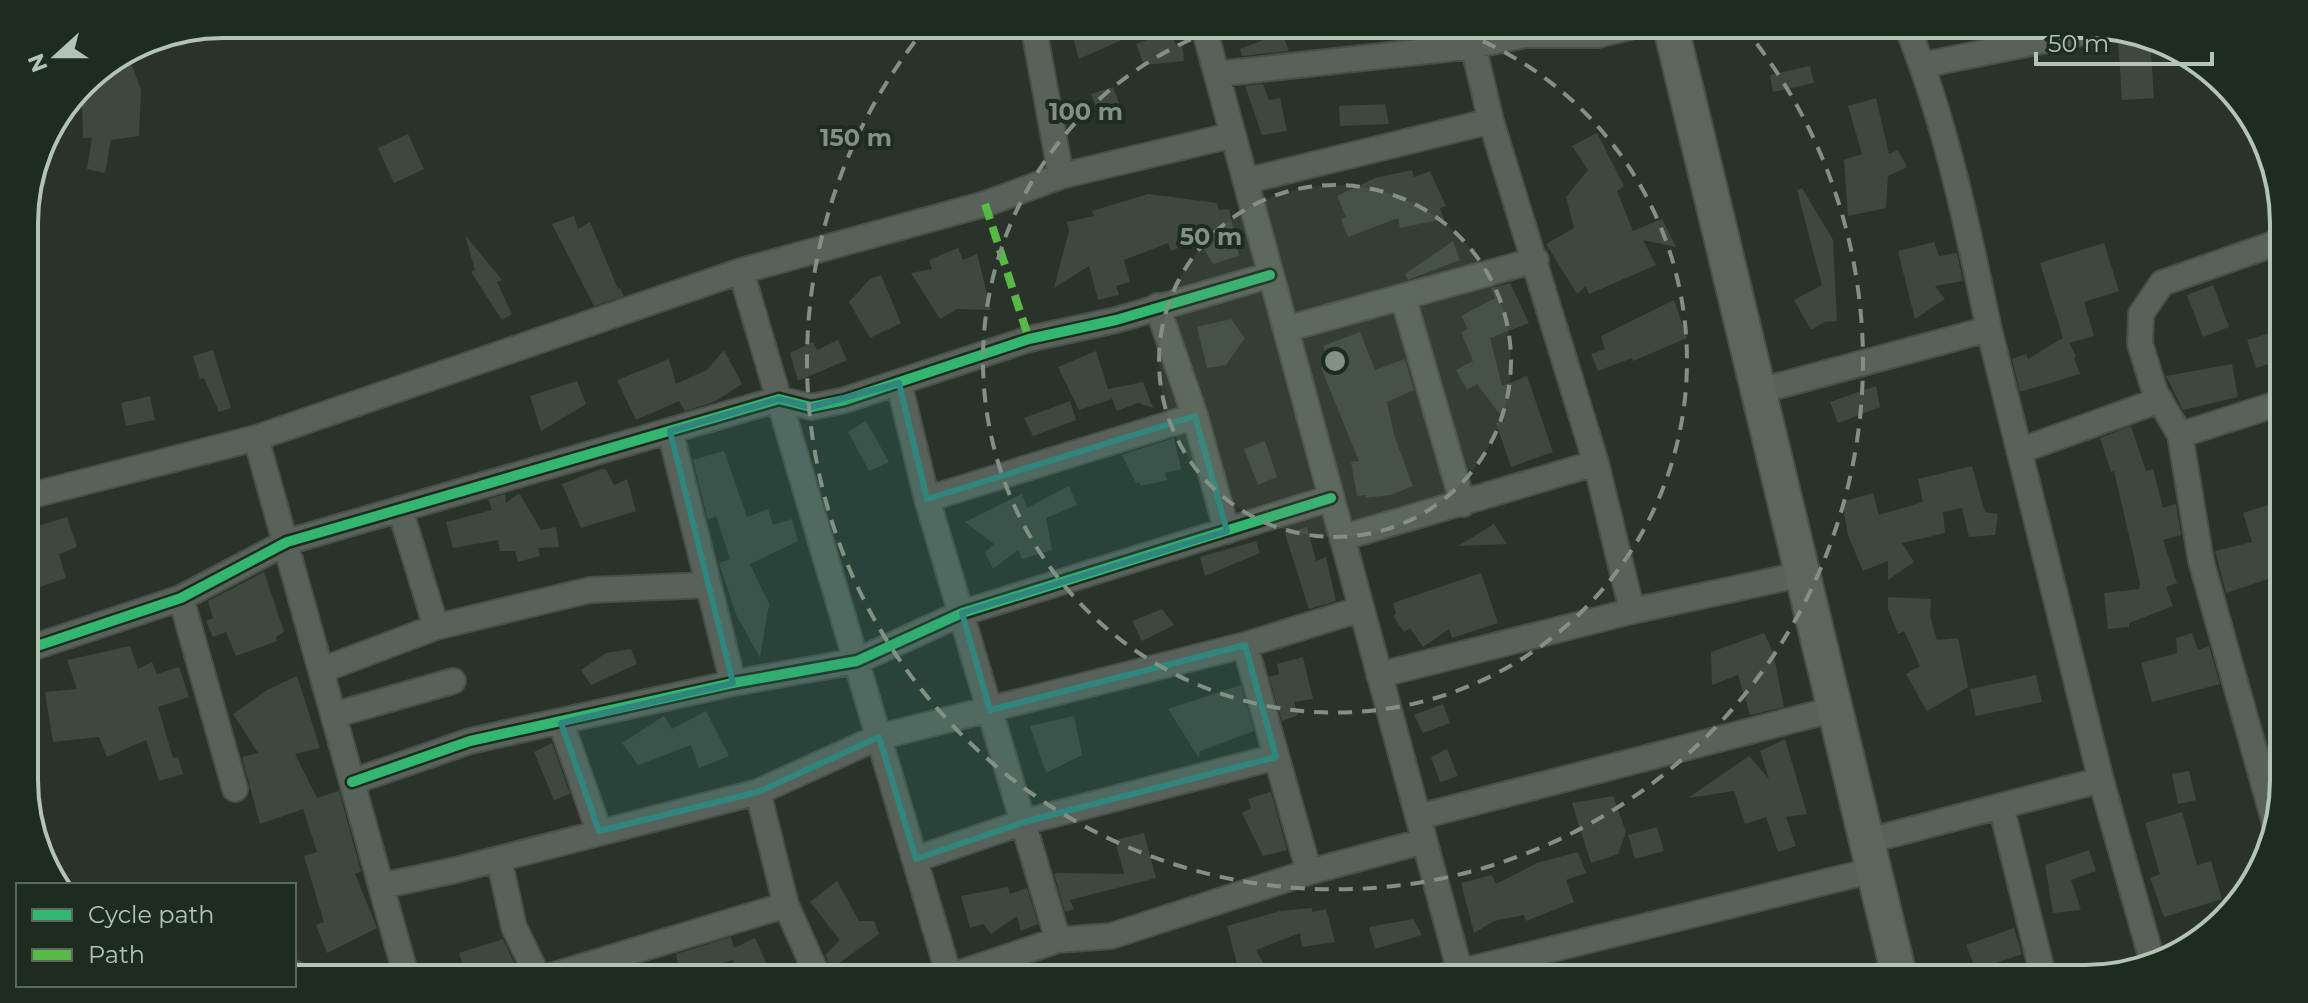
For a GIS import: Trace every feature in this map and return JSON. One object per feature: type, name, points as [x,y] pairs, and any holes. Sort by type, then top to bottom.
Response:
[{"type":"street","points":[[1036,38],[1061,176]]},
{"type":"street","points":[[1207,38],[1457,965]]},
{"type":"street","points":[[1217,74],[1451,38]]},
{"type":"street","points":[[1472,38],[1491,121],[1596,463],[1632,611]]},
{"type":"street","points":[[1673,38],[1897,965]]},
{"type":"street","points":[[1912,38],[1923,65],[1957,183],[1989,329],[2101,780],[2150,953]]},
{"type":"street","points":[[1923,65],[2057,38]]},
{"type":"street","points":[[1246,181],[1491,121]]},
{"type":"street","points":[[38,494],[256,438],[741,271],[985,204],[1061,176],[1233,135]]},
{"type":"street","points":[[2269,801],[2201,561],[2180,435],[2160,400],[2140,344],[2141,314],[2162,283],[2270,245]]},
{"type":"street","points":[[1286,329],[1536,260]]},
{"type":"street","points":[[741,271],[916,859],[944,965]]},
{"type":"street","points":[[38,646],[181,598],[287,542],[779,399],[811,407],[899,383],[1029,339],[1116,320],[1270,275]]},
{"type":"street","points":[[1403,297],[1463,504]]},
{"type":"street","points":[[1157,306],[1195,416],[1227,531]]},
{"type":"street","points":[[1759,391],[1989,329]]},
{"type":"street","points":[[899,383],[927,499],[1058,940]]},
{"type":"street","points":[[2019,451],[2160,400]]},
{"type":"street","points":[[2180,435],[2270,406]]},
{"type":"street","points":[[927,499],[1195,416]]},
{"type":"street","points":[[670,431],[733,683]]},
{"type":"street","points":[[256,438],[403,965]]},
{"type":"street","points":[[1342,538],[1596,463]]},
{"type":"street","points":[[352,782],[470,741],[733,683],[857,661],[962,613],[1331,498]]},
{"type":"street","points":[[400,509],[436,627]]},
{"type":"street","points":[[1379,675],[1632,611],[1803,574]]},
{"type":"street","points":[[322,670],[436,627],[590,590],[707,585]]},
{"type":"street","points":[[181,598],[235,789]]},
{"type":"street","points":[[381,886],[758,792],[879,737],[1245,645],[1361,609]]},
{"type":"street","points":[[1245,645],[1309,872]]},
{"type":"street","points":[[334,715],[453,681]]},
{"type":"street","points":[[985,965],[1058,940],[1111,936],[1309,872],[1421,829],[1835,709]]},
{"type":"street","points":[[561,723],[599,831]]},
{"type":"street","points":[[916,859],[1024,822],[1276,757]]},
{"type":"street","points":[[1494,965],[1870,856],[2001,806],[2101,780]]},
{"type":"street","points":[[758,792],[786,905],[813,965]]},
{"type":"street","points":[[2001,806],[2041,965]]},
{"type":"street","points":[[499,859],[514,927],[533,965]]},
{"type":"street","points":[[587,965],[786,905]]},
{"type":"highlighted area","points":[[899,383],[927,499],[1195,416],[1227,531],[962,613],[990,710],[1245,645],[1276,757],[1024,822],[916,859],[879,737],[758,792],[599,831],[561,723],[733,683],[670,431],[779,399],[811,407]]},
{"type":"building","points":[[1073,38],[1124,39],[1079,59]]},
{"type":"building","points":[[1152,38],[1173,38],[1175,44],[1182,43],[1184,61],[1144,65],[1136,44]]},
{"type":"building","points":[[1269,38],[1284,38],[1289,51],[1242,56],[1240,49]]},
{"type":"building","points":[[2118,42],[2151,50],[2154,98],[2122,100]]},
{"type":"building","points":[[131,63],[141,90],[139,136],[111,140],[105,173],[87,169],[92,138],[83,138],[81,105],[89,96],[96,96],[96,88],[101,84]]},
{"type":"building","points":[[1810,66],[1814,83],[1773,92],[1770,75]]},
{"type":"building","points":[[1263,84],[1269,100],[1280,98],[1287,131],[1262,135],[1245,86]]},
{"type":"building","points":[[1113,87],[1120,106],[1099,114],[1091,94]]},
{"type":"building","points":[[1876,98],[1889,154],[1898,150],[1907,167],[1888,176],[1886,208],[1848,216],[1844,160],[1862,154],[1848,106]]},
{"type":"building","points":[[1385,104],[1389,124],[1340,126],[1339,106]]},
{"type":"building","points":[[1597,133],[1624,186],[1617,191],[1633,231],[1662,219],[1676,247],[1643,240],[1656,265],[1589,294],[1586,286],[1577,294],[1546,244],[1574,228],[1566,197],[1588,170],[1572,146]]},
{"type":"building","points":[[408,134],[424,169],[394,183],[378,148]]},
{"type":"building","points":[[1412,170],[1414,177],[1430,171],[1446,206],[1440,208],[1444,219],[1400,228],[1398,218],[1348,237],[1341,219],[1346,217],[1337,196],[1375,178]]},
{"type":"building","points":[[1802,188],[1833,240],[1837,321],[1824,322],[1811,330],[1794,300],[1822,285],[1797,190]]},
{"type":"building","points":[[1148,194],[1217,203],[1219,210],[1229,209],[1239,256],[1213,264],[1198,238],[1171,251],[1168,243],[1124,260],[1130,282],[1116,286],[1119,295],[1098,300],[1089,266],[1054,288],[1069,231],[1067,222],[1094,216],[1092,211]]},
{"type":"building","points":[[574,216],[578,229],[590,222],[618,289],[624,296],[594,306],[552,224]]},
{"type":"building","points":[[465,235],[502,280],[497,282],[512,314],[502,320],[471,272],[475,270]]},
{"type":"building","points":[[1453,241],[1460,260],[1408,280],[1405,274]]},
{"type":"building","points":[[1934,242],[1939,256],[1957,253],[1963,281],[1935,286],[1945,299],[1915,319],[1898,251]]},
{"type":"building","points":[[2104,243],[2119,291],[2084,302],[2094,336],[2069,343],[2080,374],[2020,392],[2012,359],[2026,354],[2028,359],[2063,338],[2040,263]]},
{"type":"building","points":[[958,248],[963,260],[977,254],[991,310],[957,309],[940,319],[911,273],[932,269],[929,260]]},
{"type":"building","points":[[881,275],[901,323],[870,338],[849,302],[870,279]]},
{"type":"building","points":[[1510,283],[1529,323],[1490,338],[1502,386],[1527,376],[1553,452],[1511,467],[1496,423],[1505,421],[1477,384],[1467,390],[1456,370],[1473,361],[1461,332],[1468,329],[1461,316],[1495,298],[1491,288]]},
{"type":"building","points":[[2213,285],[2229,327],[2203,337],[2187,295]]},
{"type":"building","points":[[1674,300],[1687,338],[1633,361],[1632,358],[1598,371],[1591,354],[1605,349],[1601,336]]},
{"type":"building","points":[[1231,319],[1245,338],[1226,365],[1207,368],[1197,327]]},
{"type":"building","points":[[1360,332],[1375,370],[1405,359],[1414,390],[1387,402],[1394,435],[1413,486],[1390,495],[1366,498],[1366,495],[1357,496],[1351,462],[1359,461],[1321,368],[1330,364],[1323,346]]},
{"type":"building","points":[[2270,333],[2270,363],[2256,368],[2247,340]]},
{"type":"building","points":[[838,340],[847,360],[798,381],[790,353],[813,342],[817,350]]},
{"type":"building","points":[[213,350],[231,408],[219,412],[204,378],[200,379],[193,356]]},
{"type":"building","points":[[724,350],[742,384],[714,402],[685,411],[679,401],[636,420],[617,380],[669,359],[676,384],[707,370]]},
{"type":"building","points":[[1096,351],[1108,389],[1143,382],[1153,408],[1138,403],[1117,411],[1109,391],[1112,399],[1079,410],[1058,367]]},
{"type":"building","points":[[2232,364],[2238,397],[2183,410],[2166,376]]},
{"type":"building","points":[[577,381],[586,404],[541,431],[530,396]]},
{"type":"building","points":[[1876,386],[1880,407],[1838,423],[1830,402]]},
{"type":"building","points":[[150,396],[155,420],[126,426],[121,403]]},
{"type":"building","points":[[1070,401],[1076,420],[1033,436],[1024,418]]},
{"type":"building","points":[[866,421],[889,462],[869,471],[848,432]]},
{"type":"building","points":[[2131,426],[2146,471],[2153,469],[2163,508],[2176,504],[2181,535],[2163,540],[2177,583],[2166,587],[2173,606],[2129,623],[2129,627],[2108,629],[2104,593],[2139,589],[2140,583],[2114,471],[2111,472],[2100,438]]},
{"type":"building","points":[[1174,438],[1181,469],[1165,473],[1167,480],[1141,486],[1139,482],[1136,483],[1122,455]]},
{"type":"building","points":[[1265,441],[1277,477],[1258,485],[1244,449]]},
{"type":"building","points":[[724,451],[747,517],[768,509],[773,525],[792,519],[798,541],[750,564],[769,604],[760,658],[736,614],[719,563],[730,559],[716,516],[708,520],[693,460]]},
{"type":"building","points":[[1972,466],[1985,512],[1998,514],[1995,535],[1969,537],[1962,508],[1943,512],[1945,533],[1902,543],[1914,562],[1888,580],[1888,561],[1863,571],[1848,535],[1842,502],[1873,493],[1879,515],[1923,502],[1918,479]]},
{"type":"building","points":[[601,469],[606,470],[614,485],[627,479],[636,511],[581,528],[562,484]]},
{"type":"building","points":[[1069,486],[1077,505],[1046,518],[1052,550],[1022,559],[1018,550],[993,569],[985,553],[994,544],[965,522],[1022,494],[1027,508]]},
{"type":"building","points":[[519,493],[541,530],[556,527],[559,547],[538,548],[540,556],[518,562],[515,551],[500,551],[498,540],[453,548],[446,522],[492,510],[488,499],[505,494],[506,503]]},
{"type":"building","points":[[2270,505],[2270,578],[2226,593],[2215,551],[2252,542],[2243,513]]},
{"type":"building","points":[[67,517],[77,547],[59,554],[66,578],[38,588],[38,526]]},
{"type":"building","points":[[1494,524],[1507,544],[1458,546]]},
{"type":"building","points":[[1307,527],[1316,561],[1326,557],[1336,601],[1309,609],[1285,534]]},
{"type":"building","points":[[1256,541],[1260,553],[1205,576],[1200,557]]},
{"type":"building","points":[[264,572],[284,632],[276,637],[277,641],[236,656],[226,632],[213,637],[206,621],[213,618],[208,601]]},
{"type":"building","points":[[1481,573],[1498,623],[1452,638],[1449,629],[1423,647],[1410,628],[1404,632],[1393,616],[1396,614],[1393,603]]},
{"type":"building","points":[[1888,597],[1931,599],[1930,616],[1937,640],[1958,638],[1968,687],[1927,711],[1906,674],[1920,666],[1904,631],[1898,634],[1888,609]]},
{"type":"building","points":[[1162,609],[1174,625],[1142,641],[1132,621]]},
{"type":"building","points":[[1764,633],[1773,652],[1784,707],[1750,715],[1738,675],[1712,685],[1711,652]]},
{"type":"building","points":[[2192,633],[2198,650],[2209,646],[2220,684],[2152,702],[2141,663],[2177,653],[2176,638]]},
{"type":"building","points":[[130,646],[138,669],[152,662],[157,674],[179,667],[189,697],[158,707],[173,758],[178,757],[183,774],[159,781],[146,740],[107,757],[99,737],[53,742],[45,692],[77,689],[67,660]]},
{"type":"building","points":[[631,649],[637,664],[591,685],[581,670],[606,653]]},
{"type":"building","points":[[1303,657],[1313,699],[1294,702],[1298,715],[1282,721],[1269,677],[1279,674],[1277,664]]},
{"type":"building","points":[[2036,675],[2042,702],[1976,716],[1970,689]]},
{"type":"building","points":[[297,676],[320,748],[295,754],[317,798],[339,791],[361,871],[355,874],[377,928],[327,953],[316,925],[324,922],[304,856],[317,852],[303,809],[260,824],[242,757],[258,753],[233,714],[267,690]]},
{"type":"building","points":[[1241,685],[1254,731],[1200,751],[1199,758],[1168,709]]},
{"type":"building","points":[[1443,704],[1450,723],[1423,733],[1414,715]]},
{"type":"building","points":[[706,711],[729,756],[699,768],[691,745],[638,765],[622,743],[664,716],[672,729]]},
{"type":"building","points":[[1074,716],[1082,755],[1046,773],[1030,726]]},
{"type":"building","points":[[1785,739],[1807,814],[1786,817],[1796,846],[1778,852],[1766,817],[1745,824],[1734,791],[1688,798],[1749,756],[1769,779],[1760,751]]},
{"type":"building","points":[[552,743],[570,794],[554,800],[534,752]]},
{"type":"building","points":[[1447,749],[1458,776],[1440,782],[1431,757]]},
{"type":"building","points":[[2189,771],[2196,800],[2178,804],[2172,774]]},
{"type":"building","points":[[1271,792],[1287,850],[1263,856],[1242,813],[1251,808],[1248,799]]},
{"type":"building","points":[[1613,796],[1626,832],[1618,854],[1591,863],[1572,803]]},
{"type":"building","points":[[2182,812],[2197,865],[2211,861],[2222,899],[2164,917],[2150,878],[2160,874],[2145,823]]},
{"type":"building","points":[[1657,827],[1664,851],[1635,859],[1628,835]]},
{"type":"building","points":[[1144,833],[1156,878],[1070,900],[1074,909],[1065,912],[1054,873],[1124,874],[1115,840]]},
{"type":"building","points":[[2089,850],[2096,871],[2071,880],[2081,910],[2053,913],[2045,865]]},
{"type":"building","points":[[1578,852],[1586,873],[1566,880],[1574,902],[1526,921],[1524,915],[1494,921],[1474,933],[1461,883],[1492,875],[1496,884],[1537,863]]},
{"type":"building","points":[[837,881],[859,921],[874,921],[879,934],[836,965],[829,965],[825,955],[840,940],[810,902]]},
{"type":"building","points":[[1008,887],[1010,894],[1027,888],[1038,924],[1021,931],[1017,916],[991,934],[983,924],[970,928],[961,896]]},
{"type":"building","points":[[1326,909],[1335,942],[1302,947],[1300,933],[1256,950],[1264,965],[1237,965],[1227,926],[1280,911]]},
{"type":"building","points":[[1413,919],[1422,935],[1375,949],[1369,927]]},
{"type":"building","points":[[2014,928],[2022,954],[1990,965],[1974,965],[1966,945]]},
{"type":"building","points":[[731,937],[734,948],[755,938],[767,965],[735,965],[733,960],[716,965],[678,965],[676,954]]},
{"type":"building","points":[[503,939],[515,965],[463,965],[459,953]]},
{"type":"marked path","points":[[985,204],[1029,339]]},
{"type":"cycle path","points":[[38,646],[181,598],[287,542],[779,399],[811,407],[845,400],[1029,339],[1116,320],[1270,275]]},
{"type":"cycle path","points":[[352,782],[470,741],[733,683],[857,661],[962,613],[1331,498]]}]
